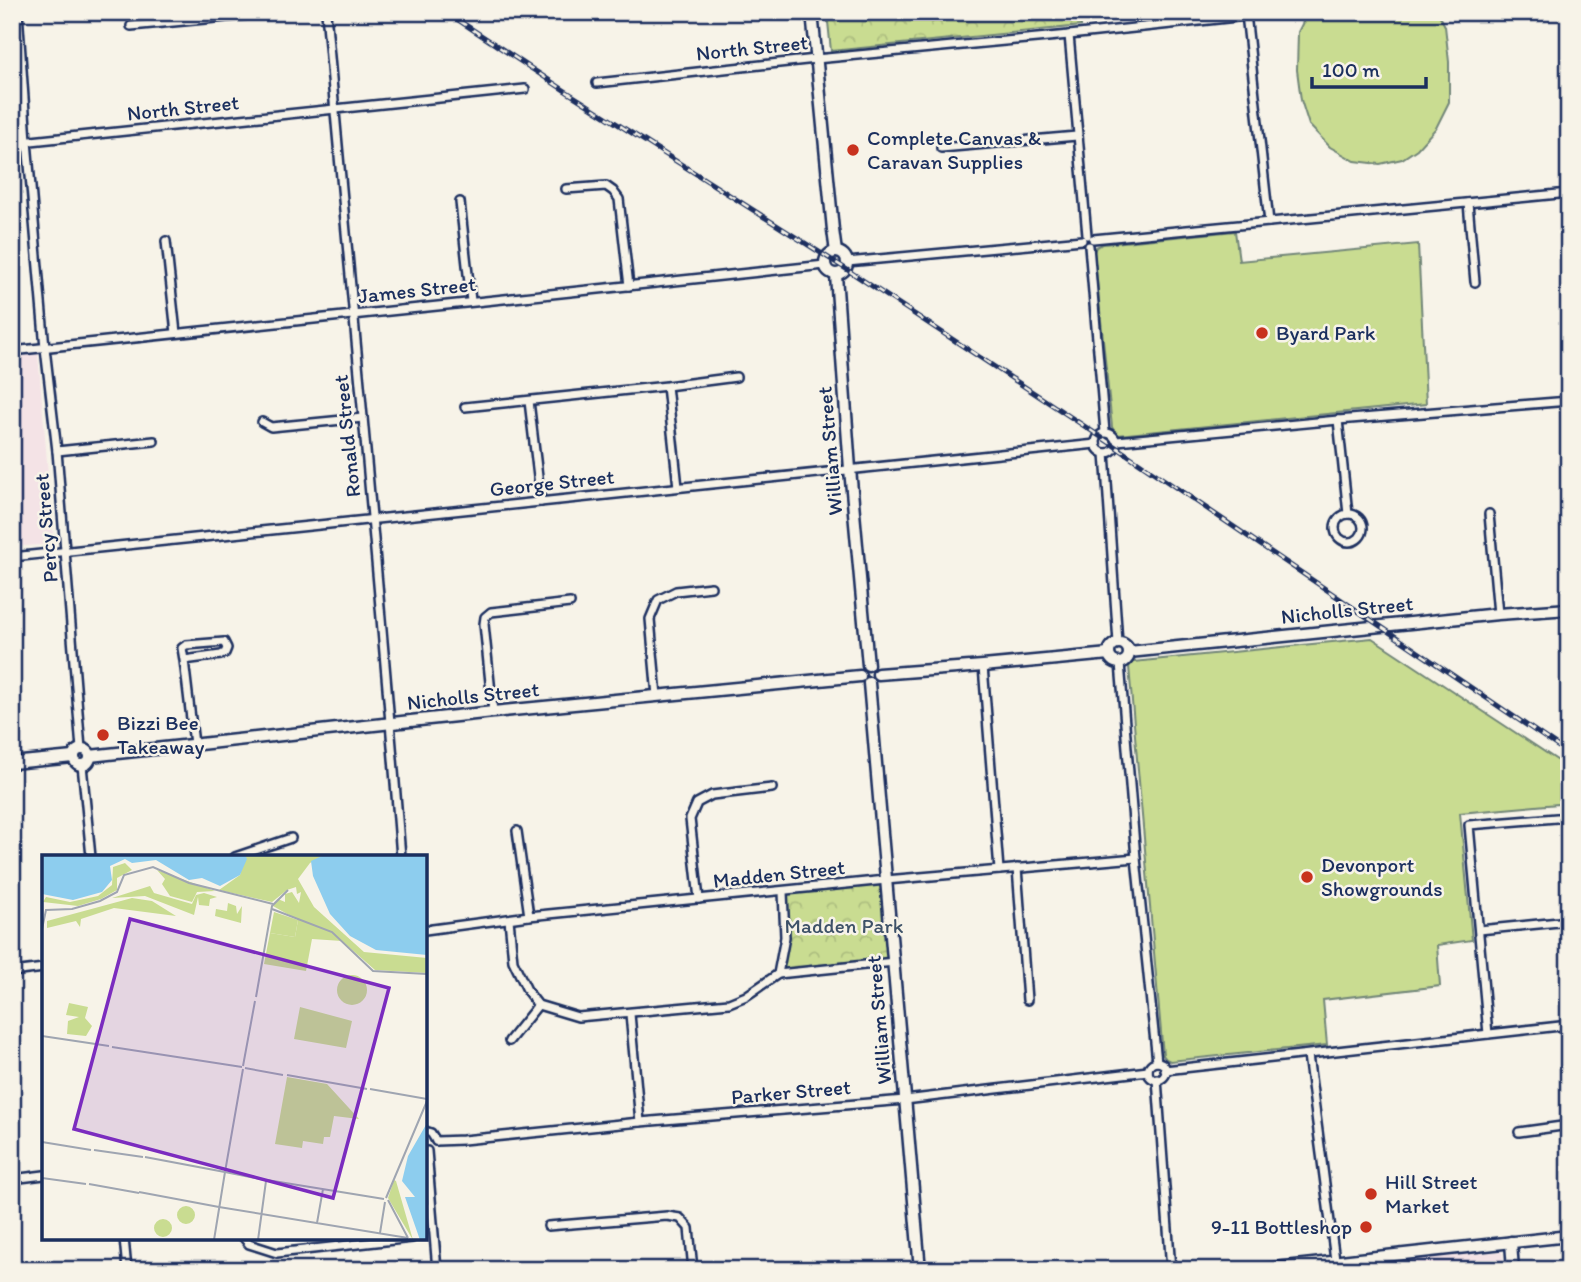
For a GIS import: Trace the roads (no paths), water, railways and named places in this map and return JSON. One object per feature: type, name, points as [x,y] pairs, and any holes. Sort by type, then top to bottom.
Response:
[{"type":"street","points":[[131,26],[279,12]]},
{"type":"street","name":"Ronald Street","points":[[326,12],[401,855]]},
{"type":"street","points":[[812,12],[836,252]]},
{"type":"street","points":[[1246,14],[1269,222]]},
{"type":"street","name":"North Street","points":[[597,83],[1069,35],[1246,14]]},
{"type":"street","name":"Percy Street","points":[[16,16],[45,348],[57,451],[77,753]]},
{"type":"street","points":[[1069,35],[1105,432]]},
{"type":"street","name":"North Street","points":[[12,143],[525,89]]},
{"type":"street","points":[[941,148],[1077,136]]},
{"type":"street","points":[[566,189],[606,186],[619,199],[629,286]]},
{"type":"street","points":[[847,262],[1468,204],[1569,192]]},
{"type":"street","points":[[460,202],[471,301]]},
{"type":"street","points":[[1468,204],[1475,282]]},
{"type":"street","points":[[166,242],[176,333]]},
{"type":"street","points":[[836,252],[844,255],[847,262],[846,269],[836,275],[829,272],[825,265],[827,257],[836,252]]},
{"type":"street","name":"James Street","points":[[12,351],[825,265]]},
{"type":"street","name":"William Street","points":[[836,275],[868,665]]},
{"type":"street","points":[[465,407],[736,377]]},
{"type":"street","points":[[667,386],[678,486]]},
{"type":"street","points":[[529,401],[541,502]]},
{"type":"street","points":[[1116,441],[1569,401]]},
{"type":"street","points":[[262,422],[271,427],[363,418]]},
{"type":"street","points":[[1338,420],[1348,514]]},
{"type":"street","points":[[1105,432],[1112,434],[1116,441],[1114,450],[1105,453],[1098,450],[1096,444],[1098,436],[1105,432]]},
{"type":"street","points":[[57,451],[154,441]]},
{"type":"street","name":"George Street","points":[[12,557],[1096,444]]},
{"type":"street","points":[[1105,453],[1118,643]]},
{"type":"street","points":[[1489,514],[1498,614]]},
{"type":"street","points":[[657,696],[650,619],[658,600],[676,591],[711,587]]},
{"type":"street","points":[[493,712],[485,617],[491,612],[570,603]]},
{"type":"street","name":"Nicholls Street","points":[[1129,652],[1569,609]]},
{"type":"street","points":[[184,660],[222,655],[227,648],[224,642],[186,645],[183,648],[184,660],[194,744]]},
{"type":"street","points":[[1118,643],[1124,645],[1129,652],[1126,661],[1120,663],[1113,661],[1109,654],[1112,646],[1118,643]]},
{"type":"street","points":[[878,674],[1109,654]]},
{"type":"street","points":[[1120,663],[1157,1062]]},
{"type":"street","points":[[868,665],[875,667],[878,674],[875,681],[869,683],[860,676],[863,668],[868,665]]},
{"type":"street","points":[[983,666],[999,870]]},
{"type":"street","name":"Nicholls Street","points":[[90,756],[493,712],[860,676]]},
{"type":"street","name":"William Street","points":[[869,683],[920,1270]]},
{"type":"street","points":[[12,763],[86,750],[90,756],[88,762],[77,764],[77,753]]},
{"type":"street","points":[[82,765],[91,855]]},
{"type":"street","points":[[699,899],[690,820],[697,803],[712,795],[772,788]]},
{"type":"street","points":[[1488,1034],[1469,825],[1569,817]]},
{"type":"street","points":[[517,831],[529,916]]},
{"type":"street","points":[[241,855],[291,838]]},
{"type":"street","name":"Madden Street","points":[[427,930],[529,916],[1136,858]]},
{"type":"street","points":[[1017,868],[1027,1000]]},
{"type":"street","points":[[778,974],[785,937],[783,892]]},
{"type":"street","points":[[509,919],[513,961],[528,992],[538,1005],[578,1017],[729,1003],[746,996],[778,974],[894,962]]},
{"type":"street","points":[[1479,930],[1569,921]]},
{"type":"street","points":[[12,972],[42,968]]},
{"type":"street","points":[[509,1041],[538,1005]]},
{"type":"street","points":[[630,1014],[640,1122]]},
{"type":"street","points":[[1165,1070],[1569,1025]]},
{"type":"street","points":[[1308,1055],[1335,1261]]},
{"type":"street","points":[[1157,1062],[1162,1064],[1165,1070],[1163,1076],[1151,1078],[1149,1065],[1157,1062]]},
{"type":"street","name":"Parker Street","points":[[436,1141],[905,1100],[1148,1071]]},
{"type":"street","points":[[1157,1079],[1171,1270]]},
{"type":"street","points":[[1519,1132],[1569,1125]]},
{"type":"street","points":[[427,1132],[436,1141],[435,1146],[427,1150]]},
{"type":"street","points":[[12,1179],[42,1175]]},
{"type":"street","points":[[427,1179],[429,1236],[437,1270]]},
{"type":"street","points":[[548,1226],[680,1217],[689,1228],[693,1270]]},
{"type":"street","points":[[1258,1270],[1569,1236]]},
{"type":"street","points":[[124,1240],[127,1270]]},
{"type":"street","points":[[246,1240],[249,1244],[277,1253],[394,1240]]},
{"type":"street","points":[[1511,1242],[1513,1270]]},
{"type":"railway","points":[[446,12],[846,269],[1116,447],[1569,754]]},
{"type":"place","name":"Complete Canvas & Caravan Supplies","points":[[853,150]]},
{"type":"place","name":"Byard Park","points":[[1262,333]]},
{"type":"place","name":"Bizzi Bee Takeaway","points":[[103,735]]},
{"type":"place","name":"Devonport Showgrounds","points":[[1307,877]]},
{"type":"place","name":"Hill Street Market","points":[[1371,1194]]},
{"type":"place","name":"9-11 Bottleshop","points":[[1366,1227]]},
{"type":"park label","name":"Madden Park","points":[[844,926]]}]
